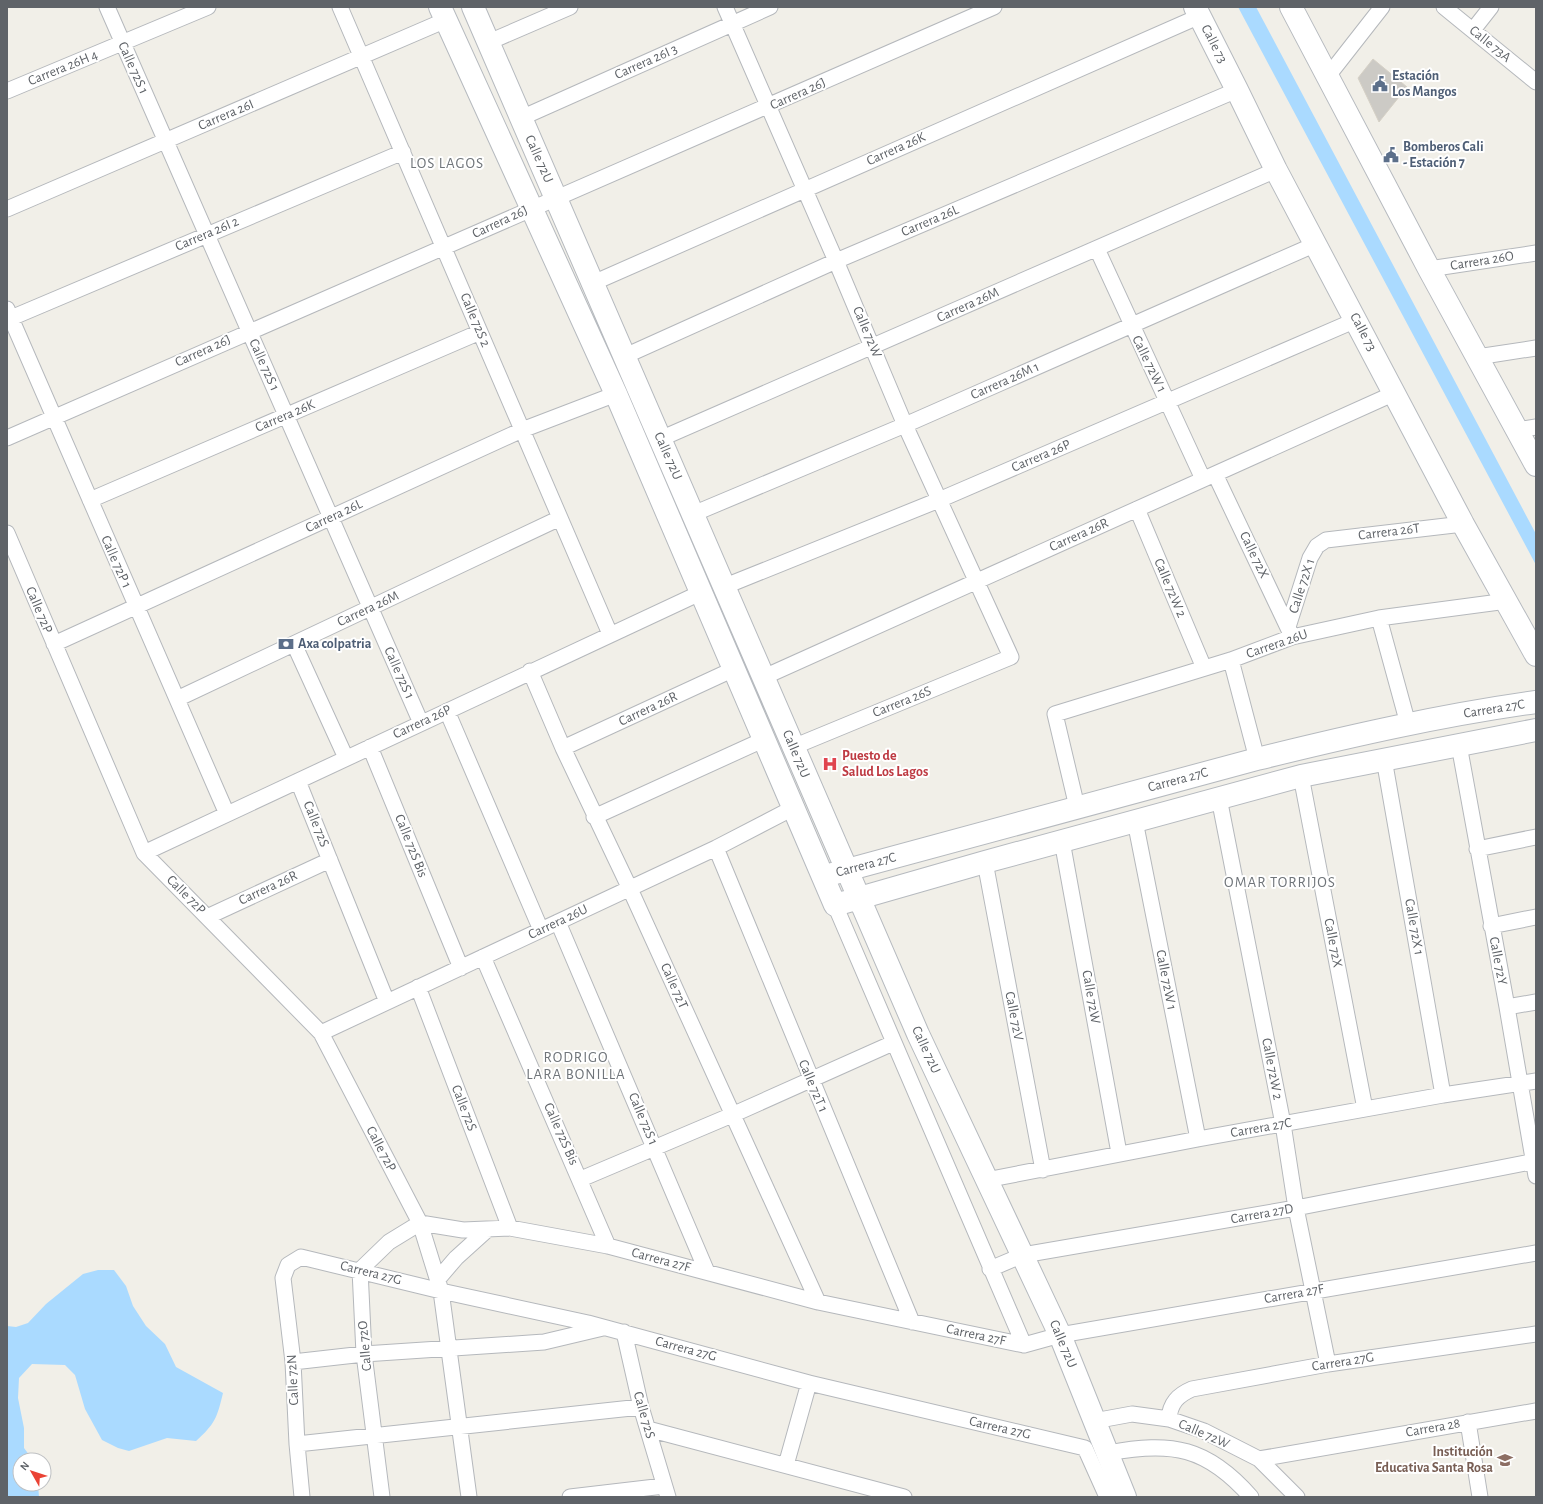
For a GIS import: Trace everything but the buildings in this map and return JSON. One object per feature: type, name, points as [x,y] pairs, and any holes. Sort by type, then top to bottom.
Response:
[{"type":"street","name":"Calle 72S 1","points":[[106,7],[250,331],[421,723]]},
{"type":"street","name":"Carrera 26H 4","points":[[7,92],[208,7]]},
{"type":"street","name":"Calle 72S 2","points":[[340,7],[610,634]]},
{"type":"street","name":"Calle 72U","points":[[473,7],[764,677],[846,870],[860,897],[918,1034],[1060,1335],[1125,1497]]},
{"type":"street","points":[[489,42],[570,7]]},
{"type":"street","name":"Calle 72W","points":[[725,7],[769,107],[803,190],[873,346],[905,425],[1010,657]]},
{"type":"street","name":"Carrera 26I 3","points":[[521,118],[770,7]]},
{"type":"street","name":"Carrera 26J","points":[[7,438],[250,331],[444,248],[556,197],[769,107],[994,7]]},
{"type":"street","points":[[1291,7],[1429,269],[1478,357],[1527,428],[1536,465]]},
{"type":"street","points":[[1328,76],[1382,7]]},
{"type":"street","name":"Calle 73A","points":[[1444,7],[1536,82]]},
{"type":"street","points":[[1473,30],[1491,7]]},
{"type":"street","name":"Calle 73","points":[[1197,12],[1238,90],[1276,170],[1463,524],[1536,655]]},
{"type":"street","name":"Carrera 26K","points":[[593,283],[1197,12]]},
{"type":"street","name":"Carrera 26I","points":[[7,209],[362,56],[443,14]]},
{"type":"street","name":"Calle 72U","points":[[443,14],[616,394],[700,593],[795,807],[893,1043],[1024,1345]]},
{"type":"street","name":"Carrera 26L","points":[[625,356],[836,261],[1238,90]]},
{"type":"street","name":"Carrera 26I 2","points":[[9,313],[207,234],[403,152]]},
{"type":"street","name":"Carrera 26M","points":[[660,439],[1276,170]]},
{"type":"street","name":"Carrera 26M 1","points":[[693,514],[905,425],[1316,244]]},
{"type":"street","name":"Calle 72W 1","points":[[1096,249],[1168,402],[1209,477]]},
{"type":"street","name":"Carrera 26O","points":[[1429,269],[1536,253]]},
{"type":"street","name":"Calle 72P 1","points":[[9,313],[227,814]]},
{"type":"street","name":"Carrera 26P","points":[[724,587],[939,500],[1356,320]]},
{"type":"street","name":"Carrera 26K","points":[[90,500],[480,332]]},
{"type":"street","points":[[1478,357],[1536,348]]},
{"type":"street","name":"Carrera 26R","points":[[764,677],[1395,393]]},
{"type":"street","name":"Carrera 26L","points":[[54,644],[522,430],[616,394]]},
{"type":"street","name":"Calle 72X","points":[[1209,477],[1290,632]]},
{"type":"street","name":"Calle 72W 2","points":[[1137,509],[1204,668]]},
{"type":"street","name":"Carrera 26M","points":[[177,699],[560,518]]},
{"type":"street","name":"Carrera 26T","points":[[1317,546],[1326,540],[1463,524]]},
{"type":"street","name":"Calle 72P","points":[[7,533],[144,853],[320,1033],[420,1223],[439,1285]]},
{"type":"street","name":"Calle 72X 1","points":[[1290,632],[1310,558],[1317,546]]},
{"type":"street","name":"Carrera 26P","points":[[144,853],[530,671],[700,593]]},
{"type":"street","name":"Carrera 26U","points":[[1077,807],[1055,714],[1231,660],[1290,632],[1379,618],[1507,601]]},
{"type":"street","points":[[1379,618],[1408,724]]},
{"type":"street","points":[[294,644],[346,758]]},
{"type":"street","name":"Carrera 26S","points":[[793,746],[1010,657]]},
{"type":"street","points":[[1231,660],[1258,759]]},
{"type":"street","name":"Carrera 26R","points":[[562,748],[734,670]]},
{"type":"street","name":"Calle 72T","points":[[530,671],[562,748],[594,817],[630,888],[818,1302]]},
{"type":"street","name":"Carrera 27C","points":[[824,876],[1258,759],[1408,724],[1475,711],[1536,702]]},
{"type":"street","points":[[447,711],[541,930]]},
{"type":"street","name":"Carrera 27C","points":[[836,905],[985,862],[1301,776],[1536,730]]},
{"type":"street","points":[[594,817],[765,739]]},
{"type":"street","name":"Calle 72Y","points":[[1459,745],[1535,1161],[1536,1176]]},
{"type":"street","name":"Calle 72S Bis","points":[[370,747],[461,968]]},
{"type":"street","name":"Calle 72X 1","points":[[1384,759],[1443,1095]]},
{"type":"street","name":"Calle 72X","points":[[1301,776],[1365,1109]]},
{"type":"street","name":"Calle 72S","points":[[298,781],[387,1002]]},
{"type":"street","name":"Calle 72W 2","points":[[1219,798],[1283,1124],[1296,1208],[1328,1364]]},
{"type":"street","name":"Carrera 26U","points":[[320,1033],[716,848],[795,807]]},
{"type":"street","name":"Calle 72W 1","points":[[1135,821],[1198,1139]]},
{"type":"street","points":[[1477,850],[1536,837]]},
{"type":"street","name":"Calle 72W","points":[[1062,841],[1119,1153]]},
{"type":"street","name":"Calle 72T 1","points":[[716,848],[912,1322]]},
{"type":"street","name":"Carrera 26R","points":[[207,916],[330,860]]},
{"type":"street","name":"Calle 72V","points":[[985,862],[1043,1170]]},
{"type":"street","points":[[1491,926],[1536,917]]},
{"type":"street","name":"Calle 72S 1","points":[[558,922],[708,1272]]},
{"type":"street","name":"Calle 72S Bis","points":[[483,957],[581,1179],[608,1246]]},
{"type":"street","name":"Calle 72S","points":[[418,988],[510,1228]]},
{"type":"street","points":[[1507,1007],[1536,1002]]},
{"type":"street","points":[[581,1179],[732,1115],[893,1043]]},
{"type":"street","name":"Carrera 27C","points":[[986,1180],[1043,1170],[1119,1153],[1443,1095],[1536,1081]]},
{"type":"street","name":"Carrera 27D","points":[[990,1269],[1023,1256],[1296,1208],[1535,1161]]},
{"type":"street","points":[[360,1270],[389,1242],[420,1223]]},
{"type":"street","name":"Carrera 27F","points":[[420,1223],[463,1230],[510,1228],[608,1246],[818,1302],[1024,1345],[1060,1335],[1536,1252]]},
{"type":"street","points":[[469,1497],[439,1285],[456,1258],[487,1230]]},
{"type":"street","name":"Carrera 27G","points":[[288,1265],[301,1257],[439,1285],[624,1332],[809,1383],[1085,1448],[1107,1497]]},
{"type":"street","name":"Calle 72N","points":[[288,1265],[283,1278],[293,1362],[297,1444],[302,1497]]},
{"type":"street","name":"Calle 72O","points":[[360,1270],[364,1354],[382,1497]]},
{"type":"street","points":[[293,1362],[364,1354],[544,1342],[606,1328]]},
{"type":"street","name":"Calle 72S","points":[[624,1332],[641,1407],[666,1492]]},
{"type":"street","name":"Carrera 27G","points":[[1169,1419],[1169,1411],[1174,1401],[1182,1394],[1192,1389],[1328,1364],[1536,1334]]},
{"type":"street","points":[[786,1466],[809,1383]]},
{"type":"street","points":[[297,1444],[641,1407]]},
{"type":"street","name":"Carrera 28","points":[[1259,1458],[1536,1411]]},
{"type":"street","name":"Calle 72W","points":[[1094,1421],[1132,1414],[1169,1419],[1204,1431],[1259,1458],[1297,1497]]},
{"type":"street","points":[[1468,1422],[1480,1497]]},
{"type":"street","points":[[648,1429],[904,1497]]},
{"type":"street","name":"Calle 72W","points":[[1108,1453],[1131,1449],[1158,1447],[1185,1450],[1210,1460],[1234,1477],[1251,1497]]},
{"type":"street","points":[[570,1497],[666,1492]]},
{"type":"water","points":[[1238,7],[1256,7],[1536,534],[1536,565]]},
{"type":"water","points":[[98,1270],[114,1270],[126,1286],[133,1306],[146,1326],[165,1344],[176,1367],[223,1393],[217,1415],[207,1430],[196,1441],[167,1438],[129,1451],[118,1448],[102,1440],[85,1409],[75,1375],[65,1365],[32,1364],[19,1378],[18,1398],[24,1428],[24,1448],[27,1452],[12,1452],[12,1492],[39,1492],[39,1497],[7,1497],[7,1326],[16,1327],[28,1323],[46,1304],[83,1274]]},
{"type":"place","name":"Estación Los Mangos","points":[[1380,84]]},
{"type":"place","name":"Bomberos Cali - Estación 7","points":[[1391,155]]},
{"type":"place","name":"Axa colpatria","points":[[286,644]]},
{"type":"place","name":"Puesto de Salud Los Lagos","points":[[830,764]]},
{"type":"place","name":"Institución Educativa Santa Rosa","points":[[1505,1460]]},
{"type":"district","name":"LOS LAGOS","points":[[447,163]]},
{"type":"district","name":"OMAR TORRIJOS","points":[[1280,882]]},
{"type":"district","name":"RODRIGO LARA BONILLA","points":[[576,1066]]}]
